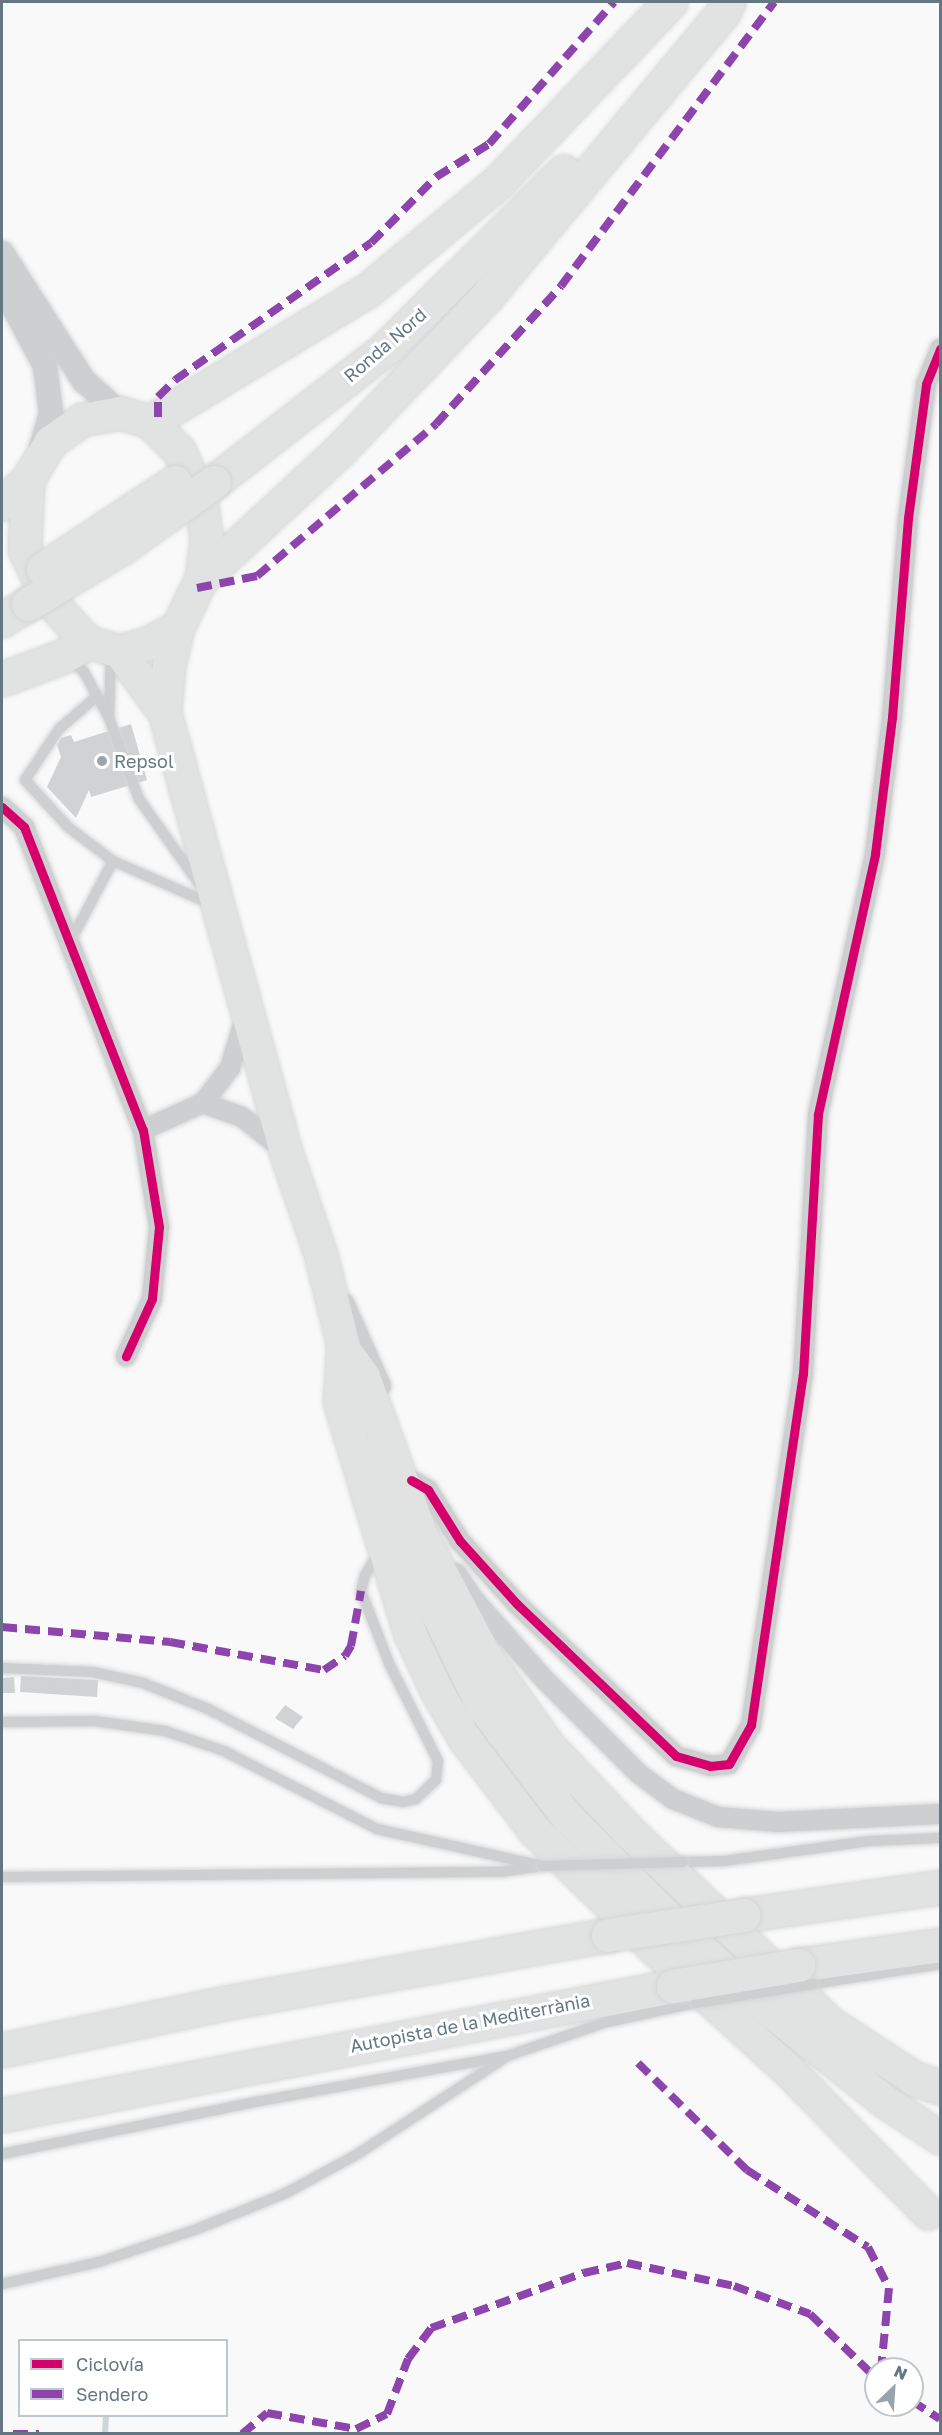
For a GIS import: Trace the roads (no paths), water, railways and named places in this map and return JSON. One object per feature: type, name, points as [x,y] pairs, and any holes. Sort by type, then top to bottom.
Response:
[{"type":"highway","points":[[135,417],[368,291],[498,182],[670,2]]},
{"type":"highway","name":"Ronda Nord","points":[[13,600],[122,548],[374,331],[446,266],[538,174],[687,2]]},
{"type":"highway","name":"Ronda Nord","points":[[211,471],[385,349],[545,192],[651,75],[708,2]]},
{"type":"highway","points":[[202,578],[340,450],[486,297],[722,14],[728,2]]},
{"type":"highway","points":[[2,503],[33,469]]},
{"type":"highway","points":[[2,679],[95,650]]},
{"type":"highway","points":[[343,1349],[363,1377],[421,1536],[485,1656],[548,1746],[628,1831],[829,2023],[884,2061],[940,2087]]},
{"type":"highway","points":[[2,2050],[230,2002],[608,1935],[940,1887]]},
{"type":"highway","name":"Autopista de la Mediterrània","points":[[2,2115],[806,1975],[940,1945]]},
{"type":"main road","points":[[165,713],[95,650],[48,598],[25,550],[33,469],[51,442],[82,420],[135,417],[180,452],[201,499],[207,539],[202,578],[178,628],[169,666],[165,713],[216,907],[286,1152],[321,1255],[343,1349],[404,1544],[482,1705],[568,1818],[687,1937],[773,2013],[887,2103],[940,2138]]},
{"type":"main road","points":[[95,650],[148,644],[178,628]]},
{"type":"main road","points":[[343,1349],[340,1402],[410,1633],[437,1691],[465,1739],[528,1822],[657,1950],[789,2071],[934,2221]]},
{"type":"main road","points":[[773,2013],[881,2141],[934,2221]]},
{"type":"street","points":[[2,253],[84,381],[135,417]]},
{"type":"street","points":[[2,285],[45,366],[51,412],[33,469]]},
{"type":"street","points":[[411,1480],[428,1490],[460,1541],[517,1604],[676,1756],[710,1766],[729,1764],[751,1725],[803,1374],[818,1114],[875,854],[892,717],[911,496],[926,384],[940,349]]},
{"type":"street","points":[[2,807],[24,827],[143,1130],[159,1227],[152,1299],[126,1356]]},
{"type":"street","points":[[143,1130],[203,1103],[230,1068],[247,1013]]},
{"type":"street","points":[[203,1103],[242,1117],[286,1152]]},
{"type":"street","points":[[321,1255],[376,1369],[411,1480],[436,1544],[475,1601],[545,1680],[639,1774],[674,1799],[718,1817],[778,1822],[940,1814]]},
{"type":"lane","points":[[95,650],[84,672],[109,718]]},
{"type":"lane","points":[[95,650],[109,718],[139,799],[216,907]]},
{"type":"lane","points":[[96,697],[59,729],[26,780],[68,827],[113,861],[216,907]]},
{"type":"lane","points":[[69,944],[113,861]]},
{"type":"lane","points":[[2,1668],[93,1672],[143,1683],[208,1709],[381,1798],[403,1802],[416,1799],[436,1780],[436,1752],[389,1663],[361,1591],[365,1575],[383,1546]]},
{"type":"lane","points":[[2,1722],[95,1721],[165,1731],[224,1751],[377,1829],[542,1866]]},
{"type":"lane","points":[[2,1877],[158,1872],[501,1872],[542,1866],[724,1861],[869,1841],[940,1838]]},
{"type":"lane","points":[[806,1975],[940,1964]]},
{"type":"lane","points":[[2,2154],[261,2101],[507,2056],[685,1995]]},
{"type":"lane","points":[[2,2284],[99,2262],[286,2193],[356,2155],[507,2056]]},
{"type":"waterway","points":[[105,2434],[106,2417]]},
{"type":"place","name":"Repsol","points":[[102,761]]}]
